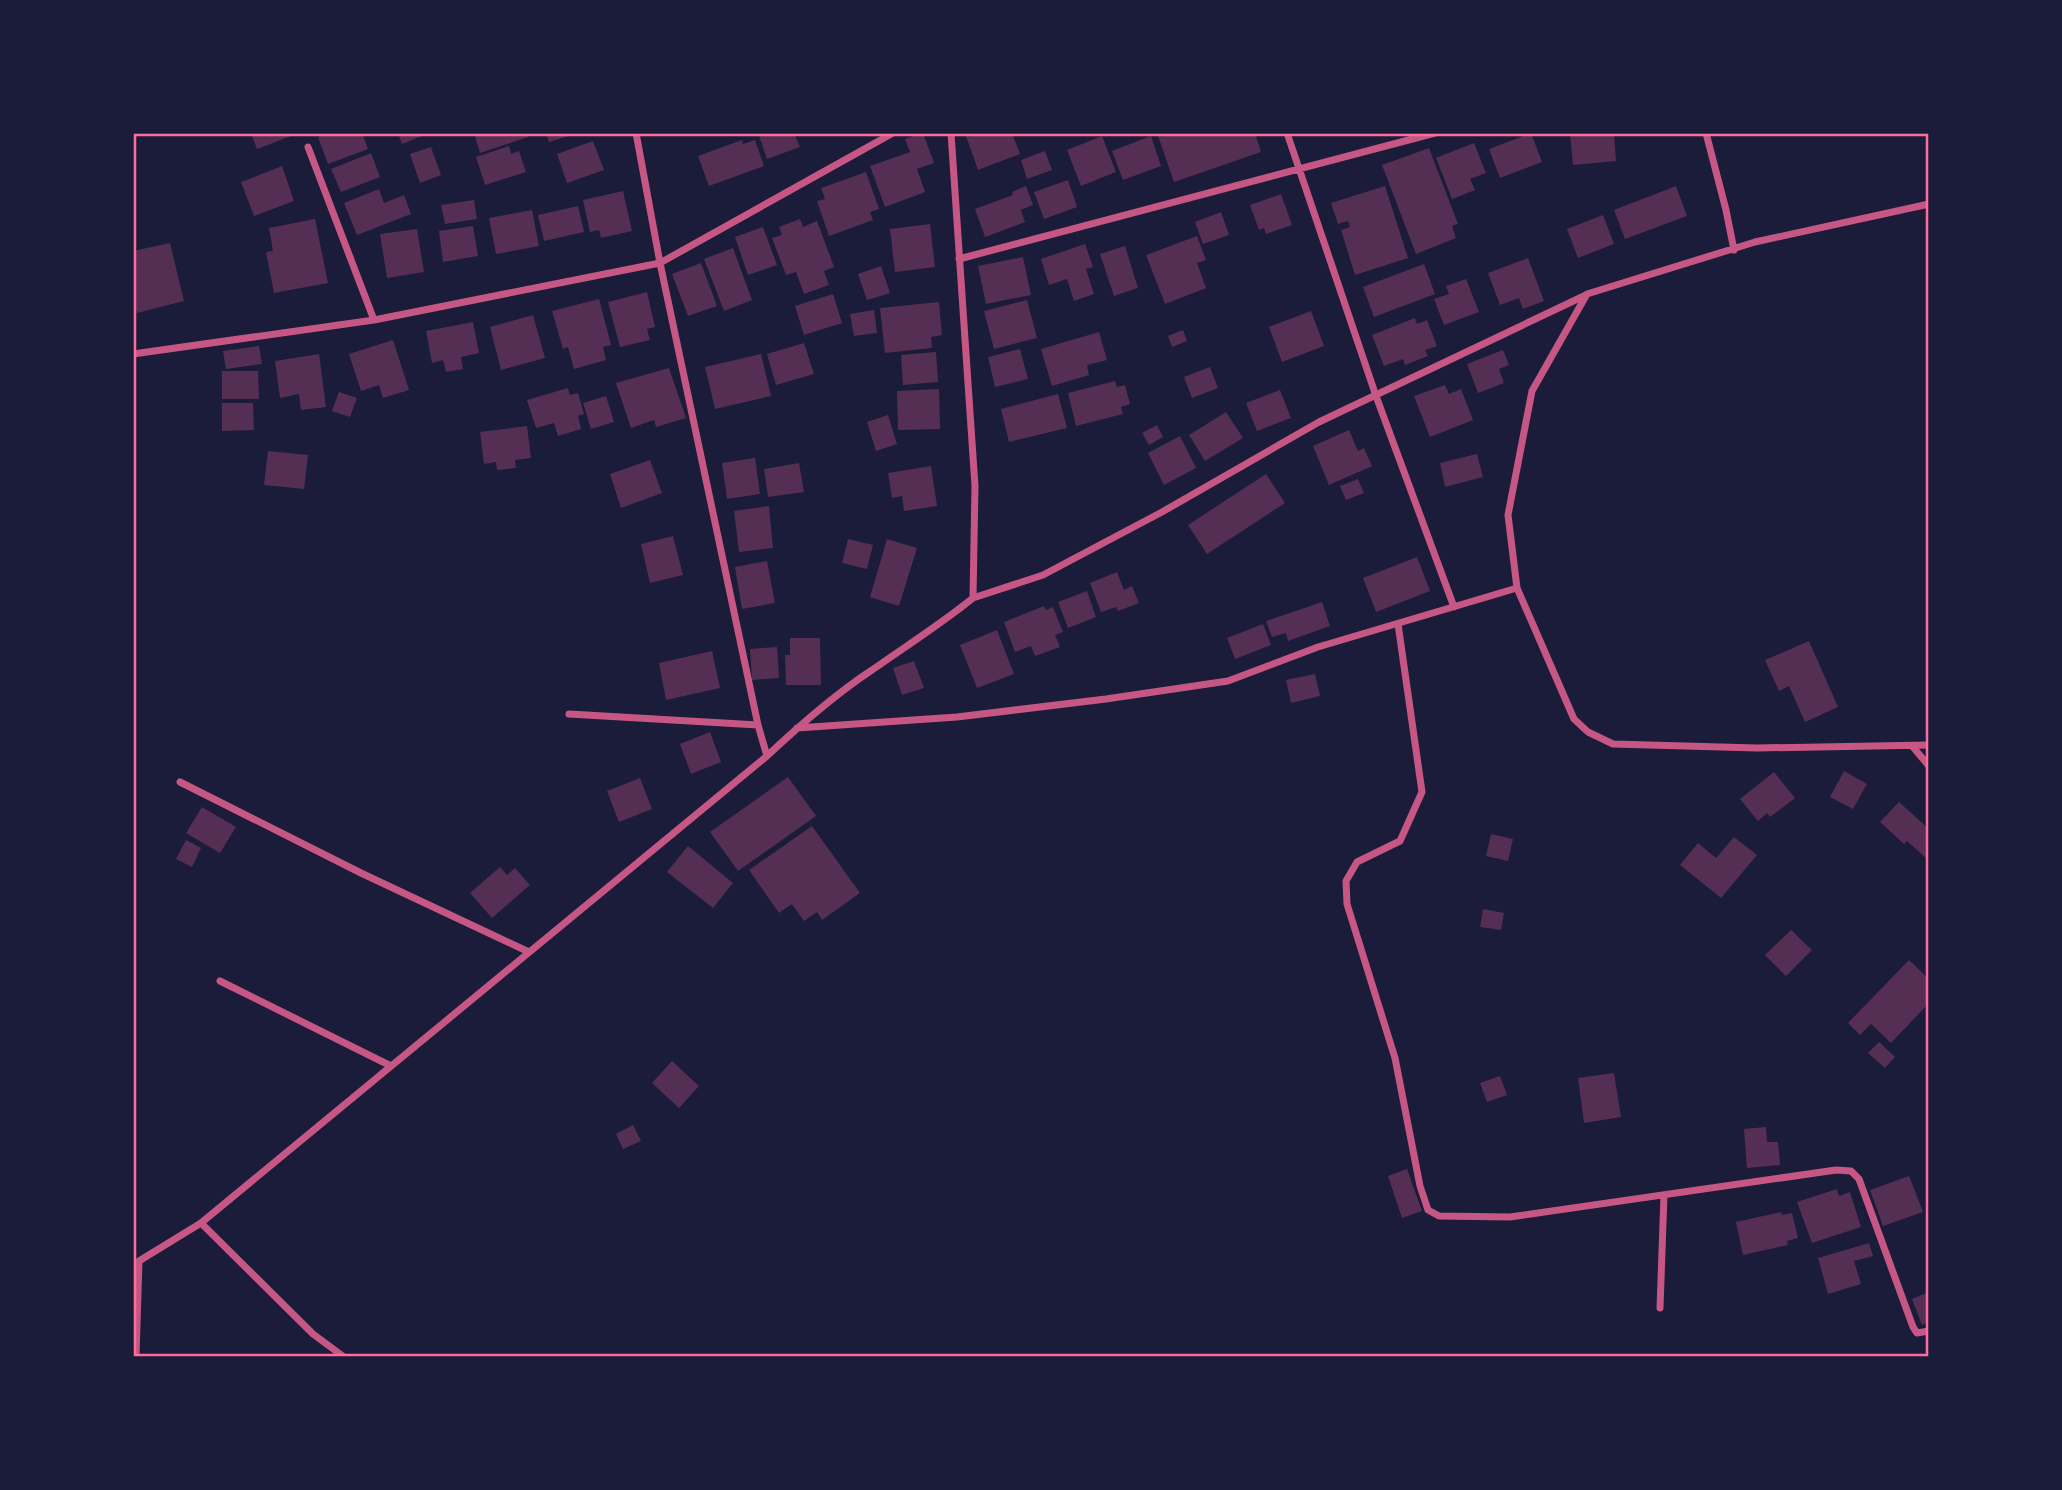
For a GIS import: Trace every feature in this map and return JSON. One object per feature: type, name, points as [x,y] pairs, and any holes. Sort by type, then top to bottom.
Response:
[{"type":"street","points":[[636,133],[660,263],[758,725],[767,756]]},
{"type":"street","points":[[133,354],[374,320],[660,263],[893,133]]},
{"type":"street","points":[[951,133],[975,486],[973,598]]},
{"type":"street","points":[[1287,133],[1376,396],[1454,607]]},
{"type":"street","points":[[959,259],[1435,133]]},
{"type":"street","points":[[1706,133],[1734,250]]},
{"type":"street","points":[[308,147],[374,320]]},
{"type":"street","points":[[135,1356],[139,1261],[201,1223],[767,756],[797,728],[869,671],[934,629],[973,598],[1043,575],[1163,512],[1320,422],[1587,294],[1755,242],[1929,204]]},
{"type":"street","points":[[1587,294],[1532,391],[1508,515],[1517,588],[1574,719],[1588,732],[1613,744],[1757,748],[1929,745]]},
{"type":"street","points":[[797,728],[957,717],[1228,681],[1318,647],[1517,588]]},
{"type":"street","points":[[1398,624],[1422,792],[1401,841],[1357,862],[1346,881],[1347,904],[1395,1058],[1420,1186],[1428,1210],[1439,1216],[1510,1217],[1836,1170],[1851,1171],[1859,1179],[1913,1327],[1917,1333],[1929,1331]]},
{"type":"street","points":[[569,715],[758,725]]},
{"type":"street","points":[[1913,747],[1929,766]]},
{"type":"street","points":[[180,782],[362,873],[529,952]]},
{"type":"street","points":[[220,981],[391,1066]]},
{"type":"street","points":[[1660,1308],[1664,1195]]},
{"type":"street","points":[[201,1223],[313,1334],[344,1357]]},
{"type":"building","points":[[251,133],[299,133],[257,149]]},
{"type":"building","points":[[328,133],[362,133],[368,149],[328,164],[318,137]]},
{"type":"building","points":[[398,133],[430,133],[402,144]]},
{"type":"building","points":[[474,133],[527,133],[528,137],[480,153]]},
{"type":"building","points":[[546,133],[575,133],[575,134],[549,142]]},
{"type":"building","points":[[758,133],[794,133],[800,147],[767,159]]},
{"type":"building","points":[[923,133],[934,163],[917,169],[925,192],[885,207],[870,166],[910,152],[905,139]]},
{"type":"building","points":[[965,133],[1012,133],[1020,154],[978,170]]},
{"type":"building","points":[[1157,133],[1255,133],[1261,152],[1174,182]]},
{"type":"building","points":[[1531,133],[1542,162],[1500,178],[1489,149]]},
{"type":"building","points":[[1570,133],[1614,133],[1616,161],[1573,165]]},
{"type":"building","points":[[1102,136],[1116,172],[1081,186],[1067,150]]},
{"type":"building","points":[[1151,136],[1161,166],[1123,180],[1112,151]]},
{"type":"building","points":[[742,140],[743,144],[755,140],[764,166],[709,186],[698,156]]},
{"type":"building","points":[[593,141],[604,170],[567,183],[557,154]]},
{"type":"building","points":[[1474,143],[1486,173],[1470,179],[1475,190],[1452,199],[1436,158]]},
{"type":"building","points":[[509,146],[511,154],[519,151],[526,172],[485,185],[476,157]]},
{"type":"building","points":[[431,147],[441,175],[420,183],[410,154]]},
{"type":"building","points":[[1429,148],[1458,224],[1452,226],[1456,238],[1416,254],[1382,165]]},
{"type":"building","points":[[1045,151],[1052,170],[1027,179],[1021,160]]},
{"type":"building","points":[[371,153],[380,177],[341,192],[331,169]]},
{"type":"building","points":[[282,166],[294,201],[254,216],[241,182]]},
{"type":"building","points":[[866,172],[879,209],[870,212],[873,220],[829,236],[817,201],[825,199],[821,188]]},
{"type":"building","points":[[1068,180],[1077,207],[1044,219],[1034,192]]},
{"type":"building","points":[[1026,186],[1033,205],[1021,210],[1025,222],[985,237],[975,209],[1013,195],[1012,192]]},
{"type":"building","points":[[1385,186],[1408,258],[1355,275],[1341,230],[1350,227],[1348,221],[1338,224],[1331,203]]},
{"type":"building","points":[[1676,186],[1687,216],[1625,239],[1614,210]]},
{"type":"building","points":[[379,189],[384,203],[404,195],[411,214],[357,235],[344,203]]},
{"type":"building","points":[[623,191],[632,231],[601,238],[599,230],[590,232],[583,200]]},
{"type":"building","points":[[1281,194],[1292,225],[1266,234],[1264,228],[1259,230],[1250,205]]},
{"type":"building","points":[[474,200],[477,219],[445,224],[441,205]]},
{"type":"building","points":[[578,206],[584,232],[544,241],[538,215]]},
{"type":"building","points":[[532,210],[539,246],[496,254],[489,218]]},
{"type":"building","points":[[1221,212],[1229,235],[1203,244],[1195,222]]},
{"type":"building","points":[[1603,215],[1614,244],[1578,258],[1567,229]]},
{"type":"building","points":[[315,219],[328,283],[274,293],[266,252],[273,251],[269,228]]},
{"type":"building","points":[[800,219],[803,227],[817,221],[834,267],[824,271],[829,285],[804,294],[796,272],[786,275],[772,238],[782,235],[779,227]]},
{"type":"building","points":[[930,224],[935,267],[895,272],[890,229]]},
{"type":"building","points":[[473,226],[478,256],[443,262],[439,231]]},
{"type":"building","points":[[763,227],[777,265],[748,275],[735,237]]},
{"type":"building","points":[[417,229],[424,272],[387,278],[380,234]]},
{"type":"building","points":[[1197,236],[1206,260],[1197,263],[1206,288],[1165,304],[1146,255]]},
{"type":"building","points":[[170,243],[184,301],[137,313],[133,296],[133,274],[136,273],[133,251]]},
{"type":"building","points":[[1085,244],[1093,267],[1086,269],[1094,294],[1074,301],[1067,279],[1049,285],[1041,259]]},
{"type":"building","points":[[1125,246],[1138,288],[1114,296],[1100,254]]},
{"type":"building","points":[[733,248],[752,300],[724,311],[704,259]]},
{"type":"building","points":[[1023,257],[1031,295],[986,304],[978,266]]},
{"type":"building","points":[[1528,258],[1544,301],[1523,309],[1519,298],[1500,305],[1488,273]]},
{"type":"building","points":[[701,263],[717,306],[688,316],[672,274]]},
{"type":"building","points":[[1424,264],[1435,294],[1374,317],[1363,287]]},
{"type":"building","points":[[881,266],[890,293],[867,300],[858,274]]},
{"type":"building","points":[[1466,279],[1479,312],[1444,325],[1434,299],[1449,294],[1446,286]]},
{"type":"building","points":[[647,292],[655,327],[647,329],[650,340],[620,347],[608,302]]},
{"type":"building","points":[[833,294],[842,323],[804,335],[795,306]]},
{"type":"building","points":[[599,299],[611,345],[603,347],[606,360],[574,369],[568,347],[563,349],[552,311]]},
{"type":"building","points":[[1027,300],[1037,338],[994,349],[984,311]]},
{"type":"building","points":[[939,302],[942,335],[931,337],[932,348],[885,353],[880,308]]},
{"type":"building","points":[[874,310],[877,333],[854,336],[850,314]]},
{"type":"building","points":[[1311,311],[1324,346],[1282,362],[1269,327]]},
{"type":"building","points":[[533,315],[545,358],[501,370],[490,327]]},
{"type":"building","points":[[1415,318],[1417,324],[1427,320],[1437,346],[1425,350],[1428,356],[1405,365],[1403,359],[1384,366],[1372,335]]},
{"type":"building","points":[[473,322],[479,353],[461,357],[463,369],[446,372],[443,360],[432,363],[426,331]]},
{"type":"building","points":[[1183,330],[1187,341],[1172,347],[1168,336]]},
{"type":"building","points":[[1099,332],[1107,360],[1087,365],[1089,375],[1052,386],[1041,349]]},
{"type":"building","points":[[393,340],[409,390],[383,398],[379,385],[361,391],[349,354]]},
{"type":"building","points":[[804,343],[814,374],[776,385],[767,354]]},
{"type":"building","points":[[259,346],[262,364],[226,369],[223,351]]},
{"type":"building","points":[[1020,349],[1028,379],[995,387],[988,357]]},
{"type":"building","points":[[1503,350],[1509,365],[1499,369],[1504,383],[1478,393],[1467,364]]},
{"type":"building","points":[[936,352],[938,382],[903,385],[901,355]]},
{"type":"building","points":[[319,354],[326,407],[301,410],[299,394],[280,398],[275,361]]},
{"type":"building","points":[[761,354],[771,396],[715,409],[705,367]]},
{"type":"building","points":[[1210,367],[1218,388],[1192,398],[1184,377]]},
{"type":"building","points":[[669,368],[686,418],[656,427],[654,420],[631,428],[616,383]]},
{"type":"building","points":[[222,371],[258,371],[259,399],[222,399]]},
{"type":"building","points":[[1115,381],[1117,387],[1125,385],[1130,404],[1121,407],[1123,414],[1076,426],[1068,393]]},
{"type":"building","points":[[1445,385],[1449,394],[1461,389],[1473,420],[1430,437],[1414,396]]},
{"type":"building","points":[[568,388],[570,395],[578,393],[584,414],[578,416],[581,429],[558,436],[554,423],[536,428],[527,400]]},
{"type":"building","points":[[939,389],[940,429],[898,430],[897,391]]},
{"type":"building","points":[[1280,390],[1291,418],[1257,431],[1246,403]]},
{"type":"building","points":[[339,392],[357,398],[350,417],[332,411]]},
{"type":"building","points":[[1058,394],[1067,428],[1009,442],[1001,409]]},
{"type":"building","points":[[606,396],[614,422],[591,429],[583,403]]},
{"type":"building","points":[[222,403],[253,403],[254,430],[222,431]]},
{"type":"building","points":[[1226,412],[1243,438],[1205,461],[1189,435]]},
{"type":"building","points":[[888,415],[897,444],[876,451],[867,422]]},
{"type":"building","points":[[1157,425],[1163,437],[1149,445],[1142,433]]},
{"type":"building","points":[[527,426],[531,458],[515,460],[516,468],[497,470],[496,462],[484,464],[480,432]]},
{"type":"building","points":[[1349,430],[1358,451],[1364,448],[1372,466],[1329,485],[1313,446]]},
{"type":"building","points":[[1180,436],[1196,468],[1164,485],[1148,453]]},
{"type":"building","points":[[268,451],[308,455],[304,489],[264,485]]},
{"type":"building","points":[[1477,454],[1483,477],[1445,487],[1440,463]]},
{"type":"building","points":[[755,458],[760,494],[727,499],[722,463]]},
{"type":"building","points":[[650,460],[662,493],[621,508],[610,474]]},
{"type":"building","points":[[799,463],[804,492],[768,497],[764,469]]},
{"type":"building","points":[[931,466],[937,506],[904,511],[902,496],[892,498],[888,473]]},
{"type":"building","points":[[1266,474],[1285,503],[1207,554],[1188,525]]},
{"type":"building","points":[[1358,479],[1364,493],[1346,500],[1340,486]]},
{"type":"building","points":[[769,506],[773,548],[739,552],[734,511]]},
{"type":"building","points":[[673,536],[683,575],[650,583],[641,544]]},
{"type":"building","points":[[848,539],[873,545],[867,569],[842,563]]},
{"type":"building","points":[[887,539],[917,548],[899,606],[870,597]]},
{"type":"building","points":[[1417,557],[1430,591],[1376,612],[1363,578]]},
{"type":"building","points":[[767,561],[775,603],[742,609],[735,567]]},
{"type":"building","points":[[1117,572],[1124,590],[1132,586],[1139,603],[1118,611],[1116,607],[1101,612],[1090,583]]},
{"type":"building","points":[[1087,591],[1096,617],[1068,628],[1058,602]]},
{"type":"building","points":[[1322,602],[1330,626],[1288,641],[1286,633],[1272,637],[1266,621]]},
{"type":"building","points":[[1044,606],[1046,610],[1053,607],[1063,632],[1055,635],[1060,647],[1035,656],[1031,646],[1015,652],[1004,622]]},
{"type":"building","points":[[1263,624],[1271,645],[1235,659],[1227,638]]},
{"type":"building","points":[[997,630],[1014,674],[977,688],[960,645]]},
{"type":"building","points":[[790,638],[820,638],[821,685],[786,685],[785,655],[790,655]]},
{"type":"building","points":[[1809,641],[1838,707],[1805,722],[1789,686],[1779,691],[1765,660]]},
{"type":"building","points":[[777,647],[779,678],[752,680],[750,649]]},
{"type":"building","points":[[712,651],[720,688],[666,700],[659,663]]},
{"type":"building","points":[[914,661],[924,688],[902,695],[893,668]]},
{"type":"building","points":[[1315,674],[1320,696],[1291,703],[1286,680]]},
{"type":"building","points":[[710,732],[721,762],[691,774],[680,744]]},
{"type":"building","points":[[1844,771],[1867,784],[1853,809],[1830,797]]},
{"type":"building","points":[[1774,772],[1795,798],[1770,817],[1767,813],[1758,821],[1740,799]]},
{"type":"building","points":[[788,777],[816,816],[738,871],[710,832]]},
{"type":"building","points":[[640,778],[652,809],[619,822],[607,791]]},
{"type":"building","points":[[1899,802],[1929,829],[1929,855],[1926,858],[1907,841],[1904,844],[1880,822]]},
{"type":"building","points":[[202,807],[236,827],[220,853],[186,833]]},
{"type":"building","points":[[812,826],[860,893],[822,920],[817,912],[804,921],[792,904],[779,913],[749,870]]},
{"type":"building","points":[[1491,834],[1513,839],[1508,861],[1486,856]]},
{"type":"building","points":[[1734,837],[1757,855],[1721,898],[1680,865],[1698,843],[1716,858]]},
{"type":"building","points":[[186,840],[201,848],[192,867],[176,859]]},
{"type":"building","points":[[688,846],[733,883],[713,908],[667,872]]},
{"type":"building","points":[[500,867],[507,875],[515,868],[530,885],[492,918],[470,893]]},
{"type":"building","points":[[1483,909],[1504,913],[1501,930],[1480,927]]},
{"type":"building","points":[[1791,930],[1812,950],[1786,976],[1765,955]]},
{"type":"building","points":[[1909,960],[1929,979],[1929,1003],[1891,1043],[1871,1024],[1860,1035],[1848,1023]]},
{"type":"building","points":[[1879,1042],[1895,1057],[1885,1068],[1868,1053]]},
{"type":"building","points":[[672,1061],[699,1086],[679,1108],[652,1083]]},
{"type":"building","points":[[1614,1073],[1621,1117],[1584,1123],[1578,1078]]},
{"type":"building","points":[[1500,1076],[1507,1095],[1487,1102],[1480,1083]]},
{"type":"building","points":[[633,1125],[641,1141],[623,1149],[616,1134]]},
{"type":"building","points":[[1766,1127],[1767,1142],[1778,1142],[1780,1165],[1747,1168],[1744,1129]]},
{"type":"building","points":[[1407,1169],[1422,1211],[1402,1218],[1388,1176]]},
{"type":"building","points":[[1909,1176],[1923,1212],[1883,1226],[1870,1190]]},
{"type":"building","points":[[1837,1189],[1839,1196],[1850,1192],[1861,1227],[1812,1243],[1797,1202]]},
{"type":"building","points":[[1781,1212],[1782,1215],[1792,1213],[1798,1238],[1787,1241],[1788,1245],[1743,1255],[1736,1222]]},
{"type":"building","points":[[1869,1243],[1873,1256],[1854,1261],[1861,1284],[1828,1294],[1818,1258]]},
{"type":"building","points":[[1929,1292],[1929,1322],[1922,1325],[1912,1299]]}]
